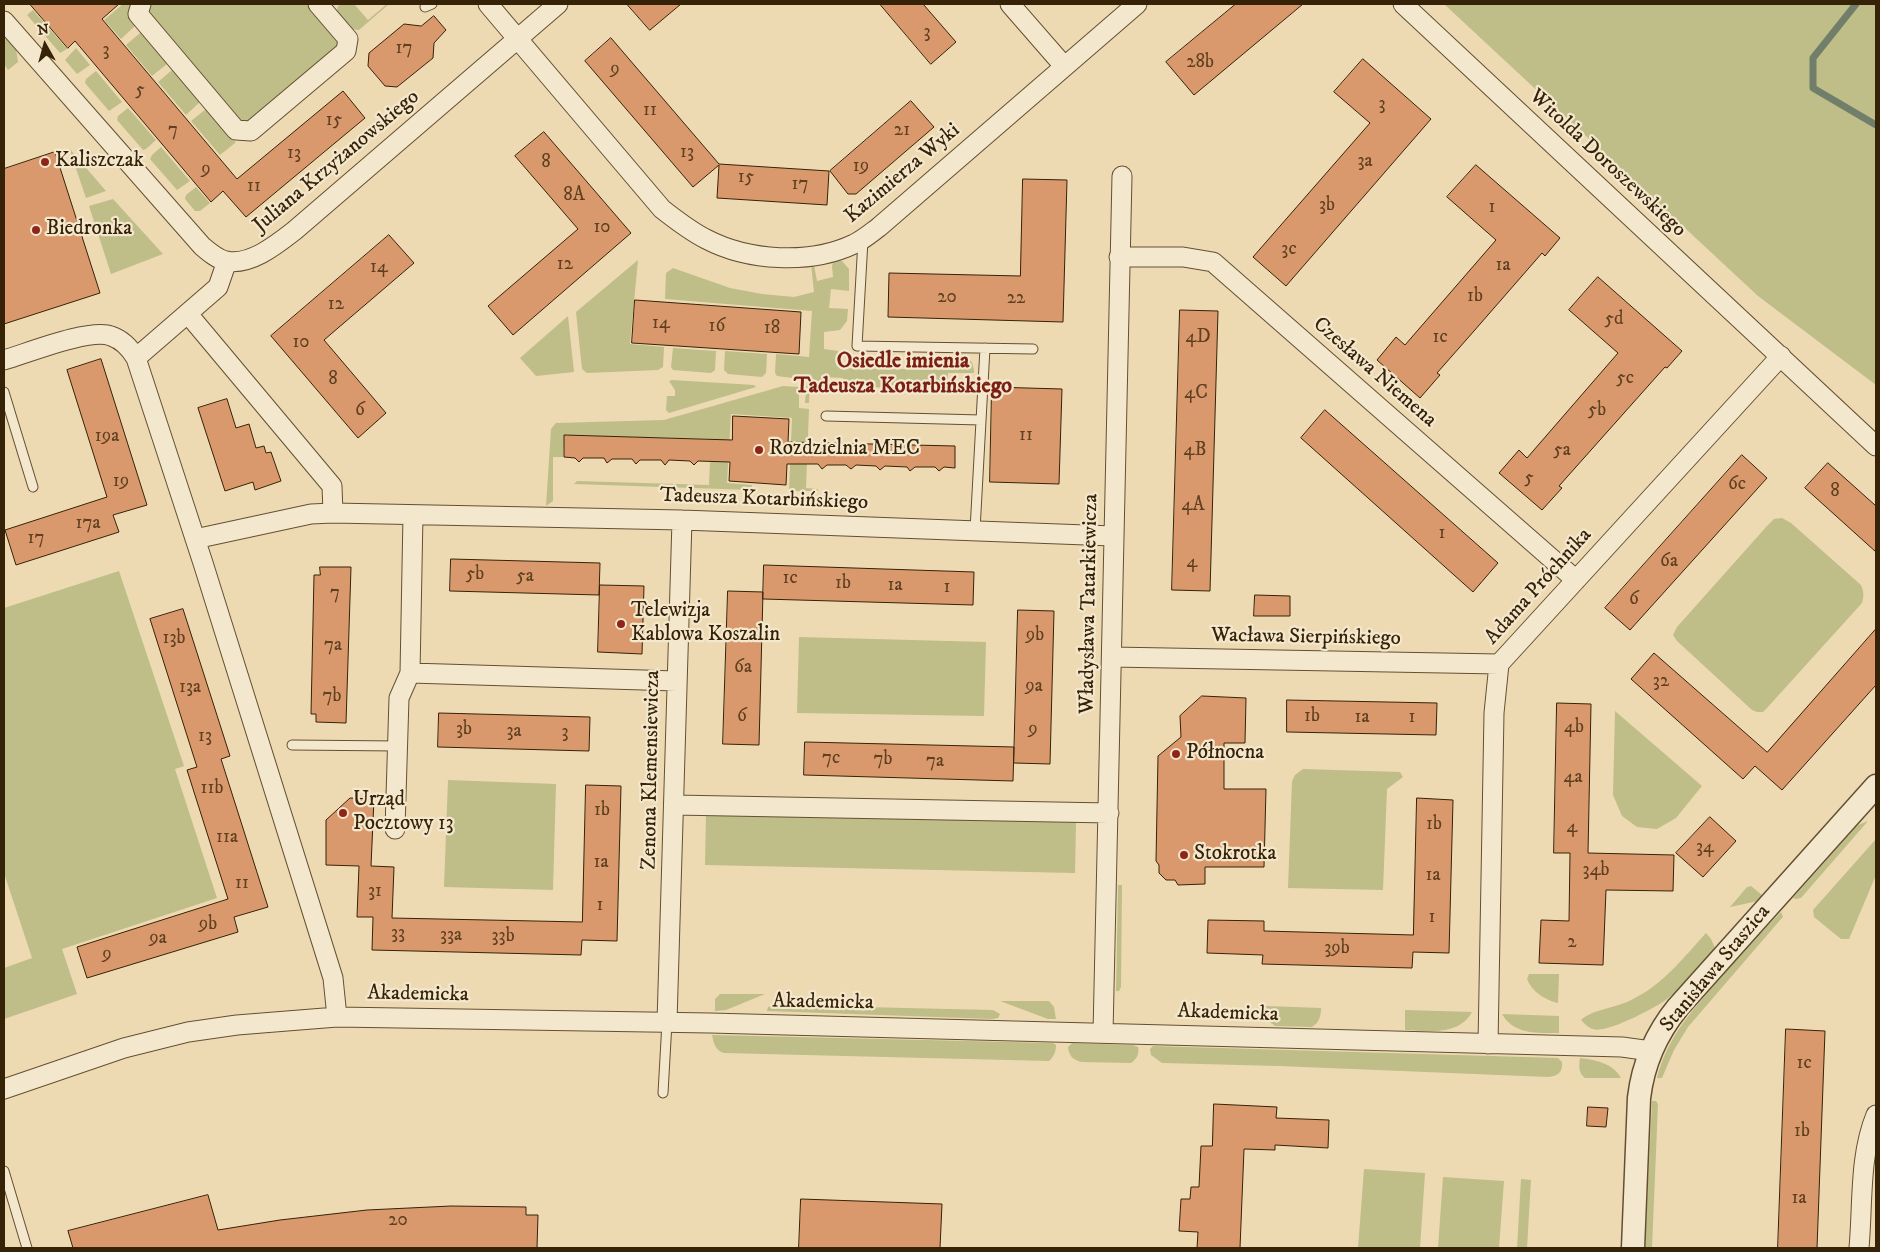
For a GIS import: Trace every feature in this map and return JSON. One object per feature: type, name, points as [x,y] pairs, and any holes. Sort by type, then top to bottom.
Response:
[{"type":"street","points":[[141,4],[138,14],[236,130],[251,131],[346,51],[348,39],[318,4]]},
{"type":"street","name":"Kazimierza Wyki","points":[[488,4],[662,209],[682,226],[730,250],[776,257],[829,254],[863,239],[1137,4]]},
{"type":"street","name":"Juliana Krzyżanowskiego","points":[[227,261],[241,261],[254,257],[283,240],[558,4]]},
{"type":"street","points":[[1010,4],[1064,66]]},
{"type":"street","name":"Witolda Doroszewskiego","points":[[1403,4],[1780,356]]},
{"type":"street","points":[[4,21],[180,224],[212,254],[227,261],[218,287],[136,358]]},
{"type":"street","name":"Władysława Tatarkiewicza","points":[[1103,1033],[1122,176]]},
{"type":"street","name":"Czesława Niemena","points":[[1119,257],[1183,257],[1213,262],[1576,580]]},
{"type":"street","points":[[188,314],[332,486],[333,513]]},
{"type":"street","points":[[4,360],[86,335],[101,334],[119,339],[129,347],[136,358],[333,978],[337,1017]]},
{"type":"street","points":[[1780,356],[1876,446]]},
{"type":"street","name":"Adama Próchnika","points":[[1488,1044],[1494,714],[1499,664],[1780,356]]},
{"type":"street","name":"Tadeusza Kotarbińskiego","points":[[194,539],[311,514],[333,513],[682,520],[1113,536]]},
{"type":"street","points":[[395,829],[399,698],[410,673],[413,515]]},
{"type":"street","name":"Zenona Klemensiewicza","points":[[667,1022],[682,520]]},
{"type":"street","name":"Wacława Sierpińskiego","points":[[1112,657],[1499,664]]},
{"type":"street","points":[[410,673],[676,681]]},
{"type":"street","name":"Stanisława Staszica","points":[[1633,1248],[1639,1098],[1642,1077],[1651,1051],[1668,1020],[1678,1007],[1876,786]]},
{"type":"street","points":[[674,805],[1109,814]]},
{"type":"street","name":"Akademicka","points":[[4,1088],[124,1048],[188,1032],[237,1025],[337,1017],[667,1022],[1103,1033],[1622,1047],[1651,1051]]},
{"type":"street","points":[[1859,1248],[1864,1168],[1869,1132],[1876,1115]]},
{"type":"lane","points":[[863,239],[857,346],[1033,349]]},
{"type":"lane","points":[[975,530],[985,348]]},
{"type":"lane","points":[[4,392],[33,487]]},
{"type":"lane","points":[[826,416],[981,420]]},
{"type":"lane","points":[[292,745],[397,746]]},
{"type":"lane","points":[[664,1093],[667,1022]]},
{"type":"lane","points":[[4,1171],[27,1248]]},
{"type":"shaded area","points":[[123,4],[135,4],[135,26],[121,39],[104,20]]},
{"type":"shaded area","points":[[148,4],[310,4],[340,39],[339,46],[248,122],[239,121],[145,11]]},
{"type":"shaded area","points":[[341,4],[354,4],[368,20],[389,4],[359,30],[351,29],[336,13],[338,6]]},
{"type":"shaded area","points":[[1444,4],[1876,4],[1876,385],[1758,296]]},
{"type":"shaded area","points":[[33,10],[67,49],[60,53],[27,15]]},
{"type":"shaded area","points":[[140,33],[143,33],[167,61],[167,64],[152,76],[126,45]]},
{"type":"shaded area","points":[[4,39],[8,39],[16,49],[18,62],[8,70],[4,64]]},
{"type":"shaded area","points":[[76,48],[90,65],[77,74],[65,60]]},
{"type":"shaded area","points":[[172,70],[175,70],[201,99],[186,115],[158,82]]},
{"type":"shaded area","points":[[96,71],[122,102],[109,111],[85,83],[86,79]]},
{"type":"shaded area","points":[[128,108],[156,140],[146,149],[143,150],[117,120],[118,116]]},
{"type":"shaded area","points":[[206,109],[209,109],[235,139],[235,143],[220,155],[191,121]]},
{"type":"shaded area","points":[[161,147],[190,181],[177,190],[150,159]]},
{"type":"shaded area","points":[[69,148],[106,191],[86,198]]},
{"type":"shaded area","points":[[196,187],[210,203],[200,211],[195,211],[185,199],[186,195]]},
{"type":"shaded area","points":[[113,199],[163,254],[111,274],[89,206]]},
{"type":"shaded area","points":[[638,260],[630,344],[664,347],[663,367],[658,370],[587,373],[582,369],[576,312]]},
{"type":"shaded area","points":[[834,260],[842,261],[849,269],[849,291],[831,289],[829,308],[848,309],[847,321],[840,330],[824,332],[824,349],[838,351],[841,356],[841,368],[953,370],[954,356],[957,353],[970,359],[974,373],[948,373],[948,390],[843,386],[843,378],[824,377],[824,386],[810,386],[809,403],[805,403],[807,380],[777,376],[775,373],[776,354],[809,357],[812,311],[665,299],[666,273],[673,268],[730,288],[794,297],[814,292],[811,264],[814,265],[817,281],[833,277],[832,266]]},
{"type":"shaded area","points":[[568,316],[574,372],[536,376],[520,358]]},
{"type":"shaded area","points":[[673,348],[716,351],[715,370],[711,373],[673,370],[671,367]]},
{"type":"shaded area","points":[[725,351],[767,354],[766,373],[762,377],[728,374],[724,370]]},
{"type":"shaded area","points":[[669,381],[754,385],[756,387],[669,413],[666,410],[667,396],[675,396],[675,390]]},
{"type":"shaded area","points":[[783,386],[799,387],[799,408],[809,409],[806,488],[818,489],[818,491],[789,491],[792,418],[731,414],[727,483],[752,485],[752,490],[574,484],[577,481],[709,485],[711,439],[564,435],[563,457],[553,457],[553,501],[546,506],[551,429],[556,423],[664,420]]},
{"type":"shaded area","points":[[1782,518],[1791,523],[1861,585],[1863,598],[1862,603],[1767,708],[1763,712],[1757,712],[1752,710],[1677,641],[1673,635],[1677,627],[1767,526],[1774,519]]},
{"type":"shaded area","points":[[119,571],[184,766],[175,769],[217,898],[62,949],[77,994],[4,1019],[4,968],[32,958],[4,873],[4,608]]},
{"type":"shaded area","points":[[799,637],[986,642],[984,716],[797,713]]},
{"type":"shaded area","points":[[1615,711],[1702,786],[1676,818],[1657,829],[1637,827],[1622,816],[1613,795]]},
{"type":"shaded area","points":[[1303,769],[1400,772],[1403,777],[1387,789],[1383,890],[1288,888],[1292,781],[1295,775]]},
{"type":"shaded area","points":[[448,780],[556,784],[553,890],[444,887]]},
{"type":"shaded area","points":[[706,814],[1076,822],[1075,873],[705,865]]},
{"type":"shaded area","points":[[1868,821],[1801,898],[1793,898],[1858,825]]},
{"type":"shaded area","points":[[1876,839],[1876,875],[1849,939],[1841,939],[1814,917],[1813,910]]},
{"type":"shaded area","points":[[1118,885],[1122,885],[1121,987],[1119,991],[1116,991]]},
{"type":"shaded area","points":[[1751,886],[1762,895],[1758,901],[1730,907],[1747,887]]},
{"type":"shaded area","points":[[1781,912],[1783,917],[1688,1027],[1674,1050],[1662,1078],[1657,1078],[1673,1038],[1689,1015]]},
{"type":"shaded area","points":[[1706,933],[1715,948],[1680,988],[1667,999],[1642,1014],[1608,1028],[1593,1029],[1581,1020],[1592,1013],[1631,1000],[1653,987],[1672,970]]},
{"type":"shaded area","points":[[1529,974],[1559,974],[1558,1003],[1544,998],[1536,992],[1527,979]]},
{"type":"shaded area","points":[[720,994],[765,994],[726,1010],[715,1011],[715,999]]},
{"type":"shaded area","points":[[1000,1001],[1049,1001],[1054,1007],[1056,1019],[1048,1019]]},
{"type":"shaded area","points":[[776,1005],[993,1010],[1000,1014],[998,1018],[993,1019],[767,1011],[768,1007]]},
{"type":"shaded area","points":[[1266,1006],[1321,1008],[1321,1014],[1318,1021],[1312,1027],[1275,1026],[1269,1021]]},
{"type":"shaded area","points":[[1405,1010],[1472,1012],[1466,1020],[1451,1029],[1423,1031],[1405,1030]]},
{"type":"shaded area","points":[[1502,1014],[1559,1016],[1559,1033],[1535,1033],[1520,1029],[1507,1021]]},
{"type":"shaded area","points":[[712,1035],[1053,1043],[1056,1045],[1056,1050],[1049,1061],[724,1053],[714,1044]]},
{"type":"shaded area","points":[[1072,1043],[1133,1045],[1138,1047],[1138,1054],[1131,1063],[1082,1062],[1070,1055],[1068,1047]]},
{"type":"shaded area","points":[[1153,1046],[1558,1058],[1562,1062],[1562,1068],[1555,1076],[1548,1077],[1162,1063],[1151,1055],[1150,1049]]},
{"type":"shaded area","points":[[1580,1058],[1597,1061],[1608,1066],[1618,1073],[1621,1078],[1585,1078],[1580,1072]]},
{"type":"shaded area","points":[[1652,1101],[1656,1101],[1658,1104],[1652,1248],[1645,1248]]},
{"type":"shaded area","points":[[1364,1169],[1425,1173],[1420,1248],[1358,1248]]},
{"type":"shaded area","points":[[1443,1177],[1504,1181],[1499,1248],[1438,1248]]},
{"type":"shaded area","points":[[1521,1179],[1531,1180],[1527,1248],[1517,1248]]},
{"type":"building","points":[[30,4],[119,4],[102,19],[237,179],[343,91],[365,118],[246,217],[223,191],[211,202],[75,41],[68,48]]},
{"type":"building","points":[[627,4],[681,4],[650,30]]},
{"type":"building","points":[[880,4],[923,4],[956,42],[931,64]]},
{"type":"building","points":[[1236,4],[1303,4],[1194,95],[1166,62]]},
{"type":"building","points":[[434,16],[446,30],[434,43],[433,58],[397,87],[385,86],[368,66],[369,53],[404,24],[421,26]]},
{"type":"building","points":[[611,38],[719,164],[829,171],[827,205],[717,198],[719,165],[693,187],[585,61]]},
{"type":"building","points":[[1363,59],[1431,119],[1286,286],[1253,257],[1370,123],[1334,92]]},
{"type":"building","points":[[911,101],[934,127],[856,194],[848,194],[830,171]]},
{"type":"building","points":[[544,132],[631,233],[513,335],[488,306],[578,229],[515,156]]},
{"type":"building","points":[[55,152],[100,293],[4,324],[4,169]]},
{"type":"building","points":[[1476,165],[1560,238],[1545,256],[1542,253],[1437,373],[1440,375],[1420,398],[1377,360],[1396,337],[1405,345],[1496,240],[1447,197]]},
{"type":"building","points":[[1023,179],[1067,180],[1063,322],[888,317],[889,273],[1020,276]]},
{"type":"building","points":[[389,235],[414,263],[324,340],[386,413],[358,438],[271,336]]},
{"type":"building","points":[[1598,277],[1682,351],[1667,368],[1665,367],[1559,486],[1562,488],[1542,510],[1499,473],[1519,450],[1527,458],[1618,353],[1569,310]]},
{"type":"building","points":[[635,300],[801,312],[799,354],[632,343]]},
{"type":"building","points":[[1180,310],[1218,311],[1210,591],[1172,590]]},
{"type":"building","points":[[101,359],[147,505],[113,515],[119,532],[16,565],[5,530],[107,497],[67,370]]},
{"type":"building","points":[[992,387],[1062,389],[1059,484],[990,482]]},
{"type":"building","points":[[227,399],[236,428],[249,424],[256,448],[264,446],[266,453],[271,452],[281,481],[255,490],[253,482],[225,491],[198,408]]},
{"type":"building","points":[[1325,410],[1498,563],[1473,592],[1301,438]]},
{"type":"building","points":[[733,416],[789,419],[788,442],[955,446],[955,468],[944,467],[939,471],[935,467],[915,467],[910,471],[907,467],[885,466],[880,470],[876,466],[856,465],[851,469],[846,465],[827,465],[822,469],[818,464],[787,464],[786,485],[729,481],[730,462],[698,461],[694,465],[690,461],[669,460],[665,465],[661,460],[640,460],[636,464],[632,459],[612,459],[607,463],[604,458],[583,458],[579,462],[575,458],[564,457],[564,435],[732,440]]},
{"type":"building","points":[[1742,455],[1767,478],[1630,630],[1605,608]]},
{"type":"building","points":[[1828,463],[1876,506],[1876,552],[1805,488]]},
{"type":"building","points":[[451,559],[600,563],[599,595],[450,591]]},
{"type":"building","points":[[764,565],[974,572],[973,605],[763,599]]},
{"type":"building","points":[[320,567],[351,567],[346,723],[316,722],[316,714],[311,714],[314,575],[320,575]]},
{"type":"building","name":"Telewizja Kablowa Koszalin","points":[[600,585],[644,586],[642,654],[598,652]]},
{"type":"building","points":[[728,591],[763,592],[759,745],[723,744]]},
{"type":"building","points":[[1255,595],[1290,596],[1290,616],[1254,616]]},
{"type":"building","points":[[183,609],[230,756],[221,759],[268,907],[234,917],[238,932],[87,978],[77,947],[228,899],[187,770],[197,767],[150,619]]},
{"type":"building","points":[[1018,610],[1054,611],[1050,764],[1014,763]]},
{"type":"building","points":[[1876,629],[1876,685],[1782,790],[1755,766],[1743,779],[1631,679],[1654,653],[1767,752]]},
{"type":"building","points":[[1202,696],[1246,698],[1245,743],[1224,743],[1224,789],[1266,789],[1264,867],[1205,867],[1205,884],[1178,885],[1175,880],[1166,880],[1159,873],[1159,865],[1156,861],[1158,756],[1181,737],[1180,716]]},
{"type":"building","points":[[1287,700],[1437,703],[1436,735],[1287,732]]},
{"type":"building","points":[[1557,703],[1591,704],[1588,853],[1674,855],[1673,891],[1606,890],[1603,965],[1539,963],[1541,920],[1569,921],[1570,853],[1554,853]]},
{"type":"building","points":[[439,713],[590,717],[589,751],[438,747]]},
{"type":"building","points":[[805,742],[1014,747],[1013,781],[804,775]]},
{"type":"building","points":[[586,785],[621,786],[617,941],[582,940],[581,955],[372,950],[373,917],[357,917],[359,866],[326,865],[326,820],[350,798],[374,799],[371,866],[394,867],[392,918],[582,922]]},
{"type":"building","points":[[1417,798],[1453,800],[1449,953],[1413,952],[1412,968],[1262,964],[1263,955],[1207,953],[1208,920],[1264,921],[1264,931],[1413,935]]},
{"type":"building","points":[[1710,817],[1736,841],[1703,877],[1676,853]]},
{"type":"building","points":[[1786,1029],[1825,1031],[1817,1248],[1778,1248]]},
{"type":"building","points":[[1214,1104],[1277,1107],[1276,1118],[1329,1120],[1328,1148],[1275,1145],[1275,1150],[1244,1149],[1240,1248],[1197,1248],[1198,1232],[1179,1231],[1181,1199],[1190,1199],[1191,1187],[1199,1187],[1201,1146],[1212,1146]]},
{"type":"building","points":[[1588,1107],[1608,1108],[1606,1127],[1587,1126]]},
{"type":"building","points":[[208,1195],[218,1230],[280,1220],[367,1210],[451,1206],[526,1207],[526,1215],[538,1215],[537,1248],[73,1248],[68,1231]]},
{"type":"building","points":[[801,1199],[942,1204],[940,1248],[799,1248]]},
{"type":"waterway","points":[[1856,4],[1813,58],[1813,88],[1876,125]]},
{"type":"place","name":"Kaliszczak","points":[[45,162]]},
{"type":"place","name":"Biedronka","points":[[36,230]]},
{"type":"place","name":"Rozdzielnia MEC","points":[[759,450]]},
{"type":"place","name":"Telewizja Kablowa Koszalin","points":[[621,624]]},
{"type":"place","name":"Północna","points":[[1176,754]]},
{"type":"place","name":"Urząd Pocztowy 13","points":[[343,813]]},
{"type":"place","name":"Stokrotka","points":[[1184,855]]},
{"type":"district","name":"Osiedle imienia Tadeusza Kotarbińskiego","points":[[903,375]]}]
